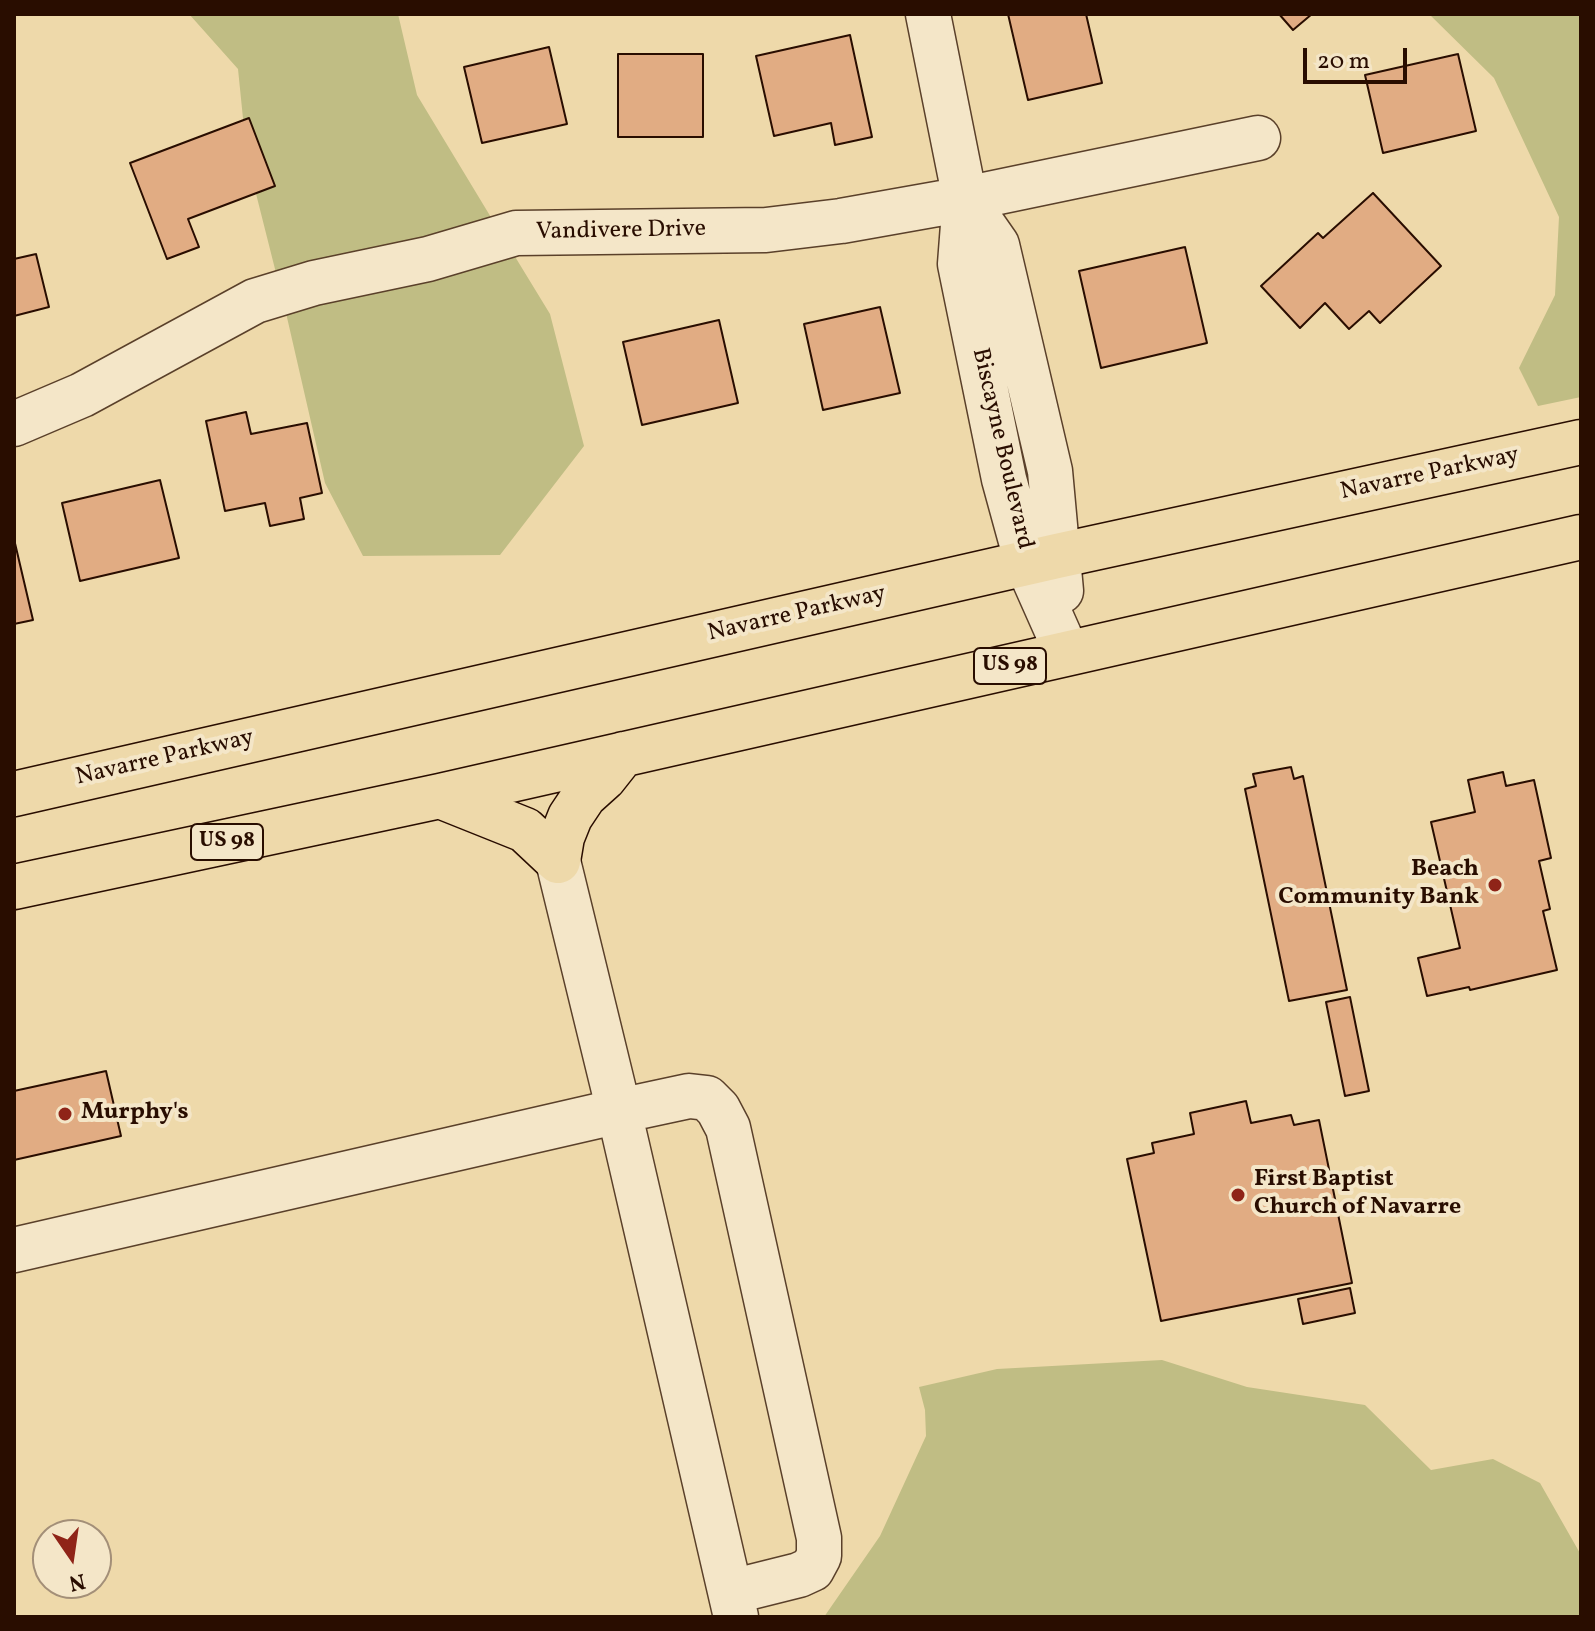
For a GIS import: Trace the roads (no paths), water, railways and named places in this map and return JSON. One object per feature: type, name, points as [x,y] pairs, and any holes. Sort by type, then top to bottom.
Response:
[{"type":"highway","name":"Navarre Parkway","points":[[14,794],[1042,559],[1581,442]]},
{"type":"highway","name":"US 98","points":[[14,887],[440,796],[1581,537]]},
{"type":"highway","points":[[558,861],[562,837],[570,817],[584,796],[604,778],[623,754]]},
{"type":"highway","points":[[440,796],[525,830],[558,861]]},
{"type":"street","name":"Biscayne Boulevard","points":[[928,14],[965,199],[997,245],[1050,471],[1042,559],[1067,653]]},
{"type":"street","name":"Vandivere Drive","points":[[14,424],[82,395],[255,301],[314,283],[428,259],[516,233],[766,230],[841,221],[965,199],[1258,138]]},
{"type":"street","points":[[14,1250],[619,1111],[689,1096],[707,1098],[718,1109],[728,1128],[819,1538],[819,1556],[812,1569],[734,1604],[619,1111],[558,861]]},
{"type":"place","name":"Beach Community Bank","points":[[1495,885]]},
{"type":"place","name":"Murphy's","points":[[65,1114]]},
{"type":"place","name":"First Baptist Church of Navarre","points":[[1238,1195]]}]
